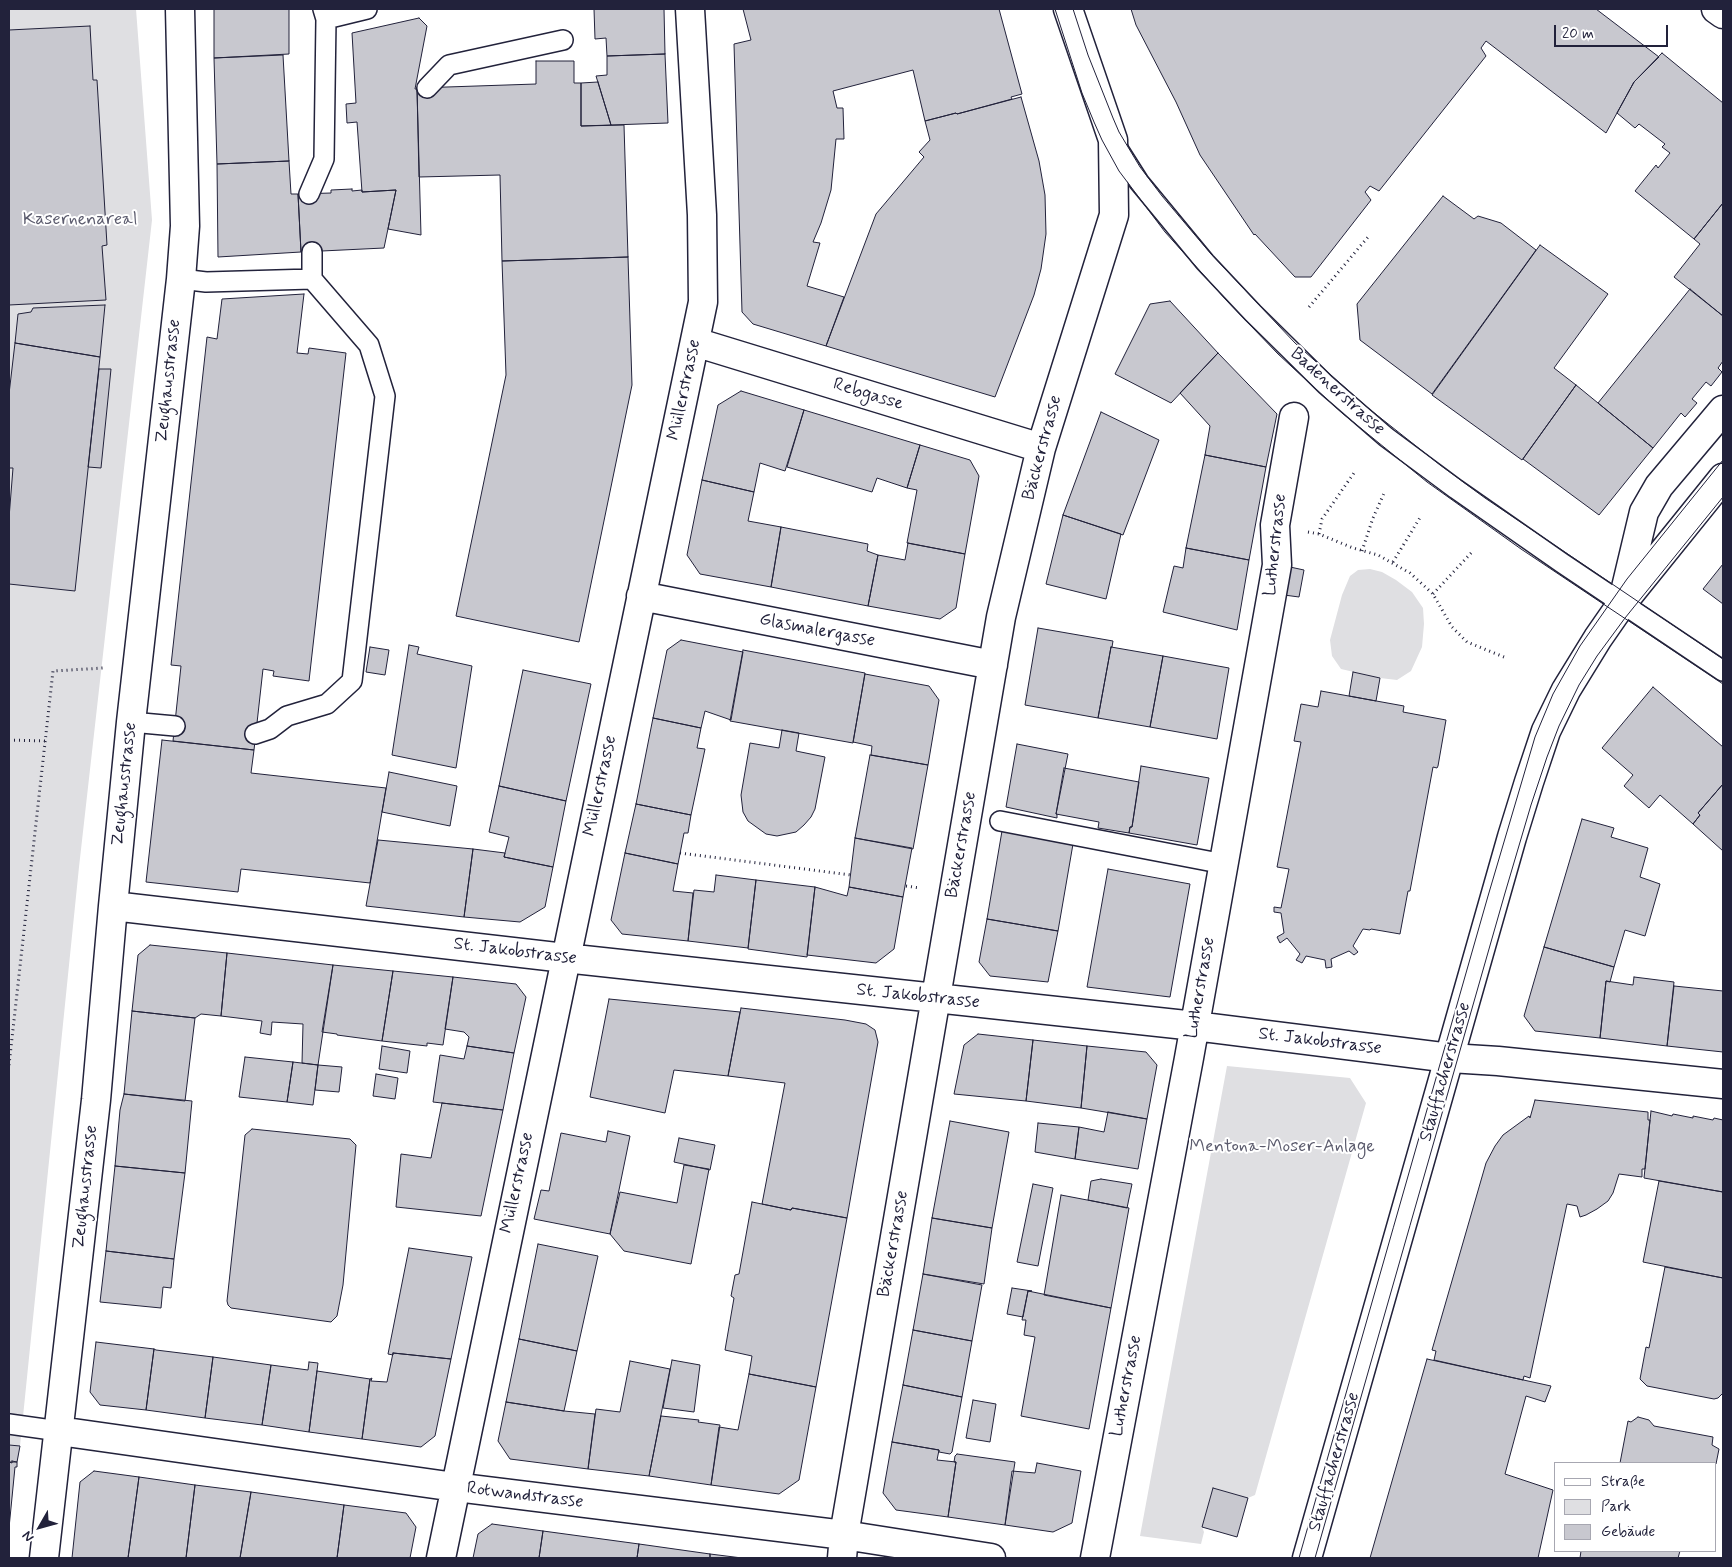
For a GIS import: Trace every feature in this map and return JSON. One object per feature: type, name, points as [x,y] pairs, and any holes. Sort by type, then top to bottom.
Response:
[{"type":"street","name":"Zeughausstrasse","points":[[44,1558],[96,1100],[131,722],[185,226],[180,9]]},
{"type":"street","name":"Müllerstrasse","points":[[440,1558],[703,302],[702,215],[690,9]]},
{"type":"street","name":"Badenerstrasse","points":[[1068,9],[1113,140]]},
{"type":"street","points":[[1716,9],[1723,14]]},
{"type":"street","name":"Bäckerstrasse","points":[[843,1547],[1001,617],[1041,448],[1087,295],[1114,215],[1113,140]]},
{"type":"street","name":"Rebgasse","points":[[695,342],[1041,448]]},
{"type":"street","name":"Stauffacherstrasse","points":[[1622,602],[1644,512],[1659,486],[1723,410]]},
{"type":"street","name":"Lutherstrasse","points":[[1095,1558],[1195,1026],[1277,565],[1275,525],[1294,417]]},
{"type":"street","name":"Stauffacherstrasse","points":[[1307,1558],[1512,838],[1546,731],[1577,670],[1622,602],[1723,478]]},
{"type":"street","name":"Glasmalergasse","points":[[641,596],[993,665]]},
{"type":"street","name":"St. Jakobstrasse","points":[[113,906],[565,958],[1195,1026],[1450,1058],[1498,1061],[1723,1084]]},
{"type":"street","name":"Rotwandstrasse","points":[[59,1431],[455,1487],[843,1547],[991,1558]]},
{"type":"lane","points":[[308,194],[324,159],[325,14],[367,9]]},
{"type":"lane","points":[[427,88],[448,65],[564,40]]},
{"type":"lane","name":"Badenerstrasse","points":[[1113,140],[1139,182],[1205,262],[1252,313],[1326,385],[1386,437],[1456,489],[1723,671]]},
{"type":"lane","points":[[255,734],[270,729],[287,716],[328,704],[352,681],[384,396],[369,345],[312,279],[312,252]]},
{"type":"lane","points":[[180,279],[206,282],[312,279]]},
{"type":"lane","points":[[131,722],[175,726]]},
{"type":"lane","points":[[1000,821],[1224,864]]},
{"type":"lane","points":[[9,1424],[59,1431]]},
{"type":"path","points":[[1309,307],[1368,237]]},
{"type":"path","points":[[1356,470],[1322,519],[1319,534],[1378,554],[1410,573],[1433,594],[1452,627],[1468,642],[1504,657]]},
{"type":"path","points":[[1362,550],[1385,491]]},
{"type":"path","points":[[1393,562],[1421,516]]},
{"type":"path","points":[[1433,594],[1472,552]]},
{"type":"path","points":[[9,1065],[53,671],[106,668]]},
{"type":"path","points":[[9,740],[45,741]]},
{"type":"path","points":[[680,853],[851,875]]},
{"type":"path","points":[[906,886],[923,889]]},
{"type":"green space","name":"Kasernenareal","points":[[9,9],[136,9],[152,220],[79,867],[20,1446],[17,1467],[15,1467],[9,1528]]},
{"type":"green space","points":[[1370,569],[1382,572],[1396,580],[1412,592],[1423,608],[1422,647],[1411,671],[1397,680],[1341,669],[1332,656],[1330,640],[1342,595],[1350,576],[1358,570]]},
{"type":"green space","name":"Mentona-Moser-Anlage","points":[[1227,1066],[1350,1078],[1366,1103],[1255,1495],[1248,1498],[1213,1488],[1202,1527],[1204,1532],[1201,1544],[1140,1536]]},
{"type":"building","points":[[214,9],[289,9],[289,54],[214,58]]},
{"type":"building","points":[[594,9],[664,9],[665,54],[607,56],[606,38],[595,39]]},
{"type":"building","points":[[743,9],[999,9],[1022,94],[1011,97],[1012,99],[925,121],[913,70],[833,91],[837,108],[843,108],[844,139],[836,139],[831,190],[813,242],[820,243],[807,286],[844,297],[826,346],[753,324],[742,312],[734,44],[751,40]]},
{"type":"building","points":[[1131,9],[1596,9],[1659,57],[1634,82],[1606,133],[1486,41],[1481,48],[1486,56],[1379,191],[1370,186],[1365,192],[1371,200],[1311,277],[1295,277],[1254,235],[1200,155],[1176,102],[1136,25]]},
{"type":"building","points":[[419,18],[427,26],[415,89],[417,89],[421,235],[388,229],[396,190],[362,192],[357,122],[347,123],[346,104],[356,103],[352,33]]},
{"type":"building","points":[[90,26],[93,80],[97,80],[107,245],[102,246],[106,300],[9,305],[9,30]]},
{"type":"building","points":[[1662,53],[1723,103],[1723,203],[1694,239],[1635,191],[1656,165],[1658,168],[1670,153],[1662,147],[1665,144],[1639,124],[1635,128],[1617,113],[1634,82]]},
{"type":"building","points":[[665,54],[668,123],[611,125],[596,76],[607,75],[607,56]]},
{"type":"building","points":[[283,55],[289,161],[217,164],[214,58]]},
{"type":"building","points":[[536,61],[574,61],[574,83],[581,83],[581,126],[624,125],[628,257],[502,261],[500,175],[419,177],[417,88],[536,84]]},
{"type":"building","points":[[598,82],[611,125],[581,126],[581,83]]},
{"type":"building","points":[[1021,97],[1039,161],[1045,195],[1046,234],[1041,269],[1034,295],[995,397],[826,346],[876,214],[924,157],[919,152],[930,140],[925,121]]},
{"type":"building","points":[[289,161],[291,194],[298,194],[301,252],[218,257],[217,164]]},
{"type":"building","points":[[352,189],[352,191],[362,190],[362,192],[396,190],[384,248],[301,252],[298,194],[331,193],[331,190]]},
{"type":"building","points":[[1443,196],[1474,219],[1478,216],[1501,223],[1536,250],[1432,394],[1360,340],[1357,304]]},
{"type":"building","points":[[1723,203],[1723,316],[1674,277],[1700,244],[1694,239]]},
{"type":"building","points":[[1540,245],[1608,294],[1554,368],[1576,385],[1522,460],[1432,395]]},
{"type":"building","points":[[628,257],[632,385],[579,642],[456,616],[506,375],[502,261]]},
{"type":"building","points":[[1690,289],[1723,316],[1723,361],[1718,368],[1722,372],[1711,386],[1706,382],[1692,399],[1697,403],[1685,417],[1681,413],[1653,448],[1598,403]]},
{"type":"building","points":[[304,294],[297,353],[308,354],[309,348],[346,353],[309,681],[273,676],[274,671],[263,669],[254,750],[173,741],[181,666],[171,665],[207,337],[217,339],[222,299]]},
{"type":"building","points":[[1170,301],[1218,353],[1171,403],[1115,374],[1150,304]]},
{"type":"building","points":[[105,305],[100,357],[15,343],[18,314],[31,312],[33,308]]},
{"type":"building","points":[[15,343],[100,357],[75,591],[9,584],[9,518],[13,468],[9,468],[9,394]]},
{"type":"building","points":[[1218,353],[1277,414],[1266,467],[1205,455],[1210,426],[1180,393]]},
{"type":"building","points":[[99,369],[111,369],[101,468],[88,467]]},
{"type":"building","points":[[1576,385],[1653,448],[1599,515],[1523,459]]},
{"type":"building","points":[[741,391],[804,410],[785,471],[760,463],[754,492],[702,480],[718,405]]},
{"type":"building","points":[[804,410],[920,445],[907,488],[877,478],[872,492],[787,467]]},
{"type":"building","points":[[1101,412],[1159,440],[1123,535],[1063,515]]},
{"type":"building","points":[[920,445],[970,460],[979,476],[965,554],[907,543],[917,490],[907,488]]},
{"type":"building","points":[[1205,455],[1266,467],[1249,560],[1186,548]]},
{"type":"building","points":[[702,480],[754,492],[748,521],[781,527],[771,587],[700,574],[687,555]]},
{"type":"building","points":[[1063,515],[1121,534],[1106,599],[1046,584]]},
{"type":"building","points":[[781,527],[868,544],[867,551],[878,555],[868,606],[771,587]]},
{"type":"building","points":[[908,543],[965,554],[956,608],[940,619],[868,606],[878,555],[905,560]]},
{"type":"building","points":[[1186,548],[1249,560],[1237,630],[1163,612],[1174,566],[1183,568]]},
{"type":"building","points":[[1723,564],[1723,604],[1703,589]]},
{"type":"building","points":[[1290,567],[1304,570],[1299,597],[1284,595]]},
{"type":"building","points":[[1038,628],[1113,641],[1098,718],[1025,705]]},
{"type":"building","points":[[681,640],[743,652],[731,720],[705,711],[701,728],[653,718],[667,650]]},
{"type":"building","points":[[409,645],[419,647],[417,654],[472,666],[456,768],[392,755]]},
{"type":"building","points":[[370,647],[389,650],[385,675],[366,672]]},
{"type":"building","points":[[1111,647],[1163,656],[1150,727],[1098,718]]},
{"type":"building","points":[[743,650],[865,673],[853,743],[730,721]]},
{"type":"building","points":[[1163,656],[1229,668],[1217,739],[1150,727]]},
{"type":"building","points":[[523,670],[591,684],[566,801],[499,786]]},
{"type":"building","points":[[1353,672],[1380,678],[1376,701],[1349,696]]},
{"type":"building","points":[[865,674],[929,686],[939,700],[928,765],[871,755],[872,746],[853,742]]},
{"type":"building","points":[[1653,687],[1723,747],[1723,784],[1698,813],[1700,815],[1693,824],[1660,795],[1649,808],[1624,786],[1633,775],[1602,748]]},
{"type":"building","points":[[1321,691],[1404,706],[1403,712],[1446,720],[1438,766],[1437,768],[1433,767],[1400,934],[1363,929],[1353,946],[1358,952],[1354,955],[1349,951],[1331,959],[1332,967],[1326,968],[1325,960],[1306,956],[1302,963],[1296,960],[1300,954],[1287,938],[1280,943],[1277,937],[1284,933],[1281,913],[1274,912],[1274,907],[1281,908],[1289,869],[1277,867],[1301,742],[1294,741],[1301,704],[1318,707]]},
{"type":"building","points":[[653,718],[701,728],[697,748],[705,749],[691,815],[636,804]]},
{"type":"building","points":[[782,730],[799,733],[796,751],[825,757],[815,809],[811,817],[796,832],[777,836],[766,834],[748,821],[743,812],[741,795],[750,743],[779,748]]},
{"type":"building","points":[[162,740],[254,750],[251,773],[386,788],[370,883],[241,869],[238,892],[146,882]]},
{"type":"building","points":[[1017,744],[1068,754],[1056,814],[1057,818],[1006,807]]},
{"type":"building","points":[[870,755],[928,765],[913,849],[855,838]]},
{"type":"building","points":[[1141,766],[1209,778],[1197,845],[1129,833],[1130,827],[1132,827]]},
{"type":"building","points":[[1064,768],[1139,782],[1132,827],[1130,827],[1129,833],[1098,828],[1099,822],[1056,814]]},
{"type":"building","points":[[389,772],[457,786],[450,826],[382,812]]},
{"type":"building","points":[[1723,784],[1723,851],[1693,824],[1700,815],[1698,813]]},
{"type":"building","points":[[499,786],[566,801],[553,867],[504,857],[509,837],[489,832]]},
{"type":"building","points":[[636,804],[691,815],[688,833],[684,833],[678,864],[625,853]]},
{"type":"building","points":[[1582,819],[1614,828],[1611,837],[1648,848],[1640,877],[1660,884],[1645,936],[1625,930],[1614,967],[1544,947]]},
{"type":"building","points":[[1002,831],[1073,844],[1058,931],[987,919]]},
{"type":"building","points":[[855,838],[912,848],[903,897],[849,887]]},
{"type":"building","points":[[378,840],[473,849],[464,917],[366,906]]},
{"type":"building","points":[[473,849],[505,853],[504,857],[553,867],[545,907],[520,922],[464,917]]},
{"type":"building","points":[[625,853],[678,864],[673,891],[693,893],[688,941],[622,934],[611,920]]},
{"type":"building","points":[[1108,869],[1190,884],[1170,997],[1087,987]]},
{"type":"building","points":[[716,875],[756,880],[748,948],[688,941],[694,890],[714,892]]},
{"type":"building","points":[[756,880],[815,887],[807,957],[748,949]]},
{"type":"building","points":[[815,887],[847,896],[849,887],[903,897],[894,949],[876,963],[807,955]]},
{"type":"building","points":[[987,919],[1058,931],[1048,982],[990,976],[979,962]]},
{"type":"building","points":[[150,945],[227,953],[221,1016],[201,1014],[195,1018],[132,1011],[138,955]]},
{"type":"building","points":[[1544,947],[1614,967],[1610,982],[1606,981],[1600,1038],[1535,1031],[1524,1016]]},
{"type":"building","points":[[227,953],[333,965],[318,1065],[302,1063],[303,1024],[272,1022],[271,1035],[260,1033],[262,1021],[221,1016]]},
{"type":"building","points":[[333,965],[393,971],[382,1041],[322,1032]]},
{"type":"building","points":[[393,971],[453,977],[443,1045],[427,1043],[427,1046],[382,1041]]},
{"type":"building","points":[[453,977],[516,984],[526,997],[514,1053],[467,1046],[469,1037],[464,1032],[445,1029]]},
{"type":"building","points":[[1634,977],[1674,982],[1667,1046],[1600,1038],[1606,981],[1633,985]]},
{"type":"building","points":[[1674,986],[1723,991],[1723,1052],[1667,1046]]},
{"type":"building","points":[[609,999],[740,1012],[728,1076],[674,1070],[665,1113],[590,1097]]},
{"type":"building","points":[[741,1008],[845,1020],[866,1024],[875,1030],[878,1042],[847,1218],[762,1204],[785,1083],[728,1076]]},
{"type":"building","points":[[132,1011],[195,1018],[185,1101],[124,1094]]},
{"type":"building","points":[[978,1034],[1033,1040],[1026,1101],[954,1094],[964,1045]]},
{"type":"building","points":[[1033,1040],[1087,1046],[1081,1108],[1026,1101]]},
{"type":"building","points":[[382,1046],[410,1051],[407,1073],[379,1069]]},
{"type":"building","points":[[467,1046],[514,1053],[503,1110],[433,1102],[440,1055],[464,1059]]},
{"type":"building","points":[[1087,1046],[1146,1052],[1157,1065],[1147,1119],[1081,1108]]},
{"type":"building","points":[[245,1057],[293,1062],[287,1102],[239,1097]]},
{"type":"building","points":[[293,1062],[318,1065],[313,1105],[287,1102]]},
{"type":"building","points":[[318,1065],[342,1067],[339,1092],[315,1090]]},
{"type":"building","points":[[376,1074],[398,1078],[395,1099],[373,1096]]},
{"type":"building","points":[[124,1094],[192,1101],[185,1173],[115,1166],[120,1110]]},
{"type":"building","points":[[1535,1100],[1648,1112],[1648,1120],[1650,1120],[1645,1169],[1642,1169],[1642,1177],[1619,1174],[1613,1193],[1608,1201],[1586,1215],[1580,1217],[1577,1206],[1567,1204],[1530,1378],[1524,1376],[1523,1380],[1434,1360],[1436,1351],[1432,1350],[1486,1163],[1503,1135],[1529,1116],[1530,1118]]},
{"type":"building","points":[[442,1103],[503,1110],[481,1216],[396,1207],[401,1154],[431,1158]]},
{"type":"building","points":[[1651,1111],[1672,1116],[1673,1114],[1693,1118],[1693,1116],[1723,1120],[1723,1192],[1644,1178]]},
{"type":"building","points":[[1108,1112],[1147,1119],[1138,1169],[1075,1159],[1079,1127],[1104,1132]]},
{"type":"building","points":[[950,1121],[1009,1132],[992,1228],[932,1218]]},
{"type":"building","points":[[1038,1123],[1079,1127],[1075,1159],[1035,1152]]},
{"type":"building","points":[[252,1129],[350,1139],[356,1145],[343,1285],[337,1316],[331,1322],[231,1308],[228,1305],[245,1135]]},
{"type":"building","points":[[608,1131],[630,1136],[610,1234],[534,1219],[541,1190],[549,1191],[561,1133],[606,1142]]},
{"type":"building","points":[[679,1138],[715,1145],[710,1170],[674,1162]]},
{"type":"building","points":[[684,1165],[709,1169],[691,1264],[624,1251],[610,1234],[620,1192],[677,1203]]},
{"type":"building","points":[[115,1166],[185,1173],[174,1259],[106,1251]]},
{"type":"building","points":[[1101,1179],[1132,1184],[1127,1208],[1088,1200],[1091,1181]]},
{"type":"building","points":[[1659,1181],[1723,1192],[1723,1278],[1643,1262]]},
{"type":"building","points":[[1033,1184],[1053,1188],[1038,1266],[1017,1262]]},
{"type":"building","points":[[1061,1195],[1129,1208],[1111,1308],[1044,1295]]},
{"type":"building","points":[[752,1202],[847,1218],[816,1387],[749,1374],[752,1356],[725,1350],[734,1298],[731,1296],[735,1275],[739,1274]]},
{"type":"building","points":[[932,1218],[992,1228],[984,1284],[923,1274]]},
{"type":"building","points":[[538,1244],[598,1256],[577,1351],[519,1339]]},
{"type":"building","points":[[409,1248],[472,1257],[451,1359],[388,1354]]},
{"type":"building","points":[[106,1251],[174,1259],[171,1288],[163,1287],[161,1308],[100,1302]]},
{"type":"building","points":[[1665,1267],[1723,1278],[1723,1393],[1718,1398],[1714,1399],[1647,1386],[1640,1379],[1646,1347],[1649,1348]]},
{"type":"building","points":[[923,1274],[982,1285],[972,1341],[913,1330]]},
{"type":"building","points":[[1012,1288],[1032,1291],[1028,1291],[1023,1317],[1007,1314]]},
{"type":"building","points":[[1028,1291],[1111,1308],[1089,1429],[1021,1416],[1035,1337],[1024,1335],[1026,1320],[1022,1320]]},
{"type":"building","points":[[913,1330],[972,1341],[962,1397],[903,1385]]},
{"type":"building","points":[[519,1339],[577,1351],[564,1411],[506,1402]]},
{"type":"building","points":[[96,1342],[154,1349],[146,1410],[100,1405],[90,1392]]},
{"type":"building","points":[[154,1349],[213,1357],[205,1418],[146,1410]]},
{"type":"building","points":[[393,1353],[451,1359],[435,1436],[421,1447],[362,1439],[370,1379],[372,1378],[371,1381],[387,1382]]},
{"type":"building","points":[[213,1357],[271,1365],[262,1425],[205,1418]]},
{"type":"building","points":[[1427,1359],[1551,1386],[1545,1402],[1526,1396],[1505,1474],[1553,1490],[1538,1558],[1370,1558]]},
{"type":"building","points":[[672,1360],[700,1365],[694,1412],[663,1408]]},
{"type":"building","points":[[630,1361],[670,1369],[649,1476],[588,1469],[596,1409],[620,1412]]},
{"type":"building","points":[[309,1362],[318,1363],[309,1432],[262,1425],[271,1365],[308,1370]]},
{"type":"building","points":[[317,1371],[370,1379],[362,1439],[309,1432]]},
{"type":"building","points":[[749,1374],[816,1387],[799,1480],[779,1494],[711,1485],[719,1427],[738,1430]]},
{"type":"building","points":[[903,1385],[962,1397],[952,1452],[950,1454],[939,1452],[939,1450],[892,1442]]},
{"type":"building","points":[[973,1400],[996,1404],[990,1442],[966,1438]]},
{"type":"building","points":[[506,1402],[595,1414],[588,1469],[510,1459],[498,1441]]},
{"type":"building","points":[[661,1416],[699,1420],[698,1422],[720,1425],[711,1485],[649,1476]]},
{"type":"building","points":[[1638,1417],[1649,1420],[1654,1426],[1713,1437],[1712,1445],[1719,1449],[1716,1462],[1620,1462],[1628,1421],[1631,1422]]},
{"type":"building","points":[[892,1442],[939,1450],[937,1460],[956,1462],[948,1517],[896,1510],[883,1493]]},
{"type":"building","points":[[9,1445],[20,1446],[17,1462],[9,1462]]},
{"type":"building","points":[[957,1454],[1015,1462],[1005,1525],[948,1517],[956,1462],[954,1462]]},
{"type":"building","points":[[12,1461],[17,1462],[17,1467],[15,1467],[9,1528],[9,1462],[12,1463]]},
{"type":"building","points":[[1037,1463],[1081,1471],[1072,1523],[1053,1532],[1005,1525],[1012,1471],[1035,1473]]},
{"type":"building","points":[[94,1471],[139,1477],[128,1558],[72,1558],[80,1482]]},
{"type":"building","points":[[139,1477],[195,1485],[186,1558],[128,1558]]},
{"type":"building","points":[[195,1485],[251,1492],[240,1558],[186,1558]]},
{"type":"building","points":[[1213,1488],[1248,1498],[1237,1537],[1202,1527]]},
{"type":"building","points":[[251,1492],[344,1505],[337,1558],[240,1558]]},
{"type":"building","points":[[344,1505],[406,1513],[416,1527],[410,1558],[337,1558]]},
{"type":"building","points":[[492,1524],[543,1531],[539,1558],[473,1558],[478,1534]]},
{"type":"building","points":[[543,1531],[639,1544],[637,1558],[539,1558]]},
{"type":"building","points":[[639,1544],[710,1554],[710,1558],[637,1558]]},
{"type":"building","points":[[1581,1552],[1680,1552],[1678,1558],[1580,1558]]},
{"type":"building","points":[[710,1554],[742,1558],[710,1558]]},
{"type":"tram line","points":[[1055,9],[1082,93],[1102,140],[1119,171],[1165,232],[1278,354],[1342,413],[1427,482],[1521,549],[1723,684]]},
{"type":"tram line","points":[[1073,9],[1088,55],[1113,118],[1119,132],[1140,167],[1211,254],[1295,343],[1368,408],[1440,465],[1485,498],[1723,659]]},
{"type":"tram line","points":[[1299,1558],[1535,737],[1553,694],[1580,646],[1627,579],[1723,460]]},
{"type":"tram line","points":[[1315,1558],[1505,893],[1547,757],[1559,726],[1579,685],[1597,656],[1625,618],[1723,497]]}]
